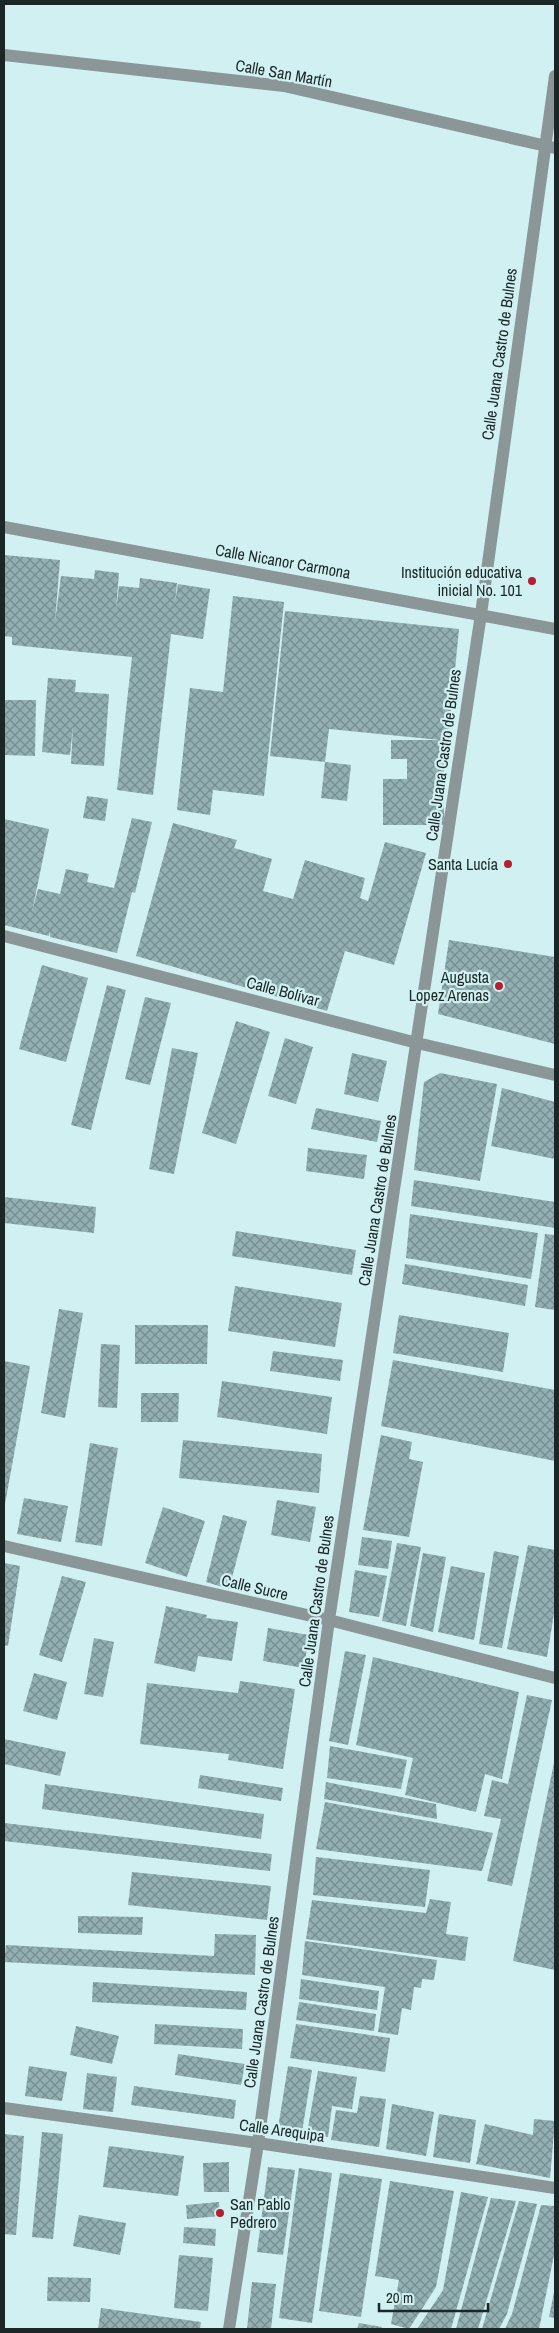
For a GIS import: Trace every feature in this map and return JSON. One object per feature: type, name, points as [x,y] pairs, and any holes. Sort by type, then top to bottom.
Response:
[{"type":"street","name":"Calle San Martín","points":[[4,55],[284,86],[550,147]]},
{"type":"street","name":"Calle Juana Castro de Bulnes","points":[[229,2329],[258,2143],[329,1620],[550,147],[555,76]]},
{"type":"street","name":"Calle Nicanor Carmona","points":[[4,527],[555,629]]},
{"type":"street","name":"Calle Bolívar","points":[[4,936],[417,1043],[555,1075]]},
{"type":"street","name":"Calle Sucre","points":[[4,1546],[329,1620],[555,1678]]},
{"type":"street","name":"Calle Arequipa","points":[[4,2108],[258,2143],[555,2188]]},
{"type":"building","points":[[4,555],[60,560],[55,622],[61,576],[94,579],[95,570],[119,573],[116,610],[119,586],[139,588],[140,578],[177,583],[175,602],[178,584],[210,589],[203,639],[171,634],[153,795],[117,790],[132,657],[12,645],[12,637],[4,636]]},
{"type":"building","points":[[233,596],[284,602],[264,796],[213,790],[210,815],[177,810],[190,688],[223,692]]},
{"type":"building","points":[[285,611],[459,629],[448,741],[444,741],[444,825],[383,825],[383,779],[407,779],[407,759],[391,759],[391,740],[440,740],[329,729],[325,762],[270,756]]},
{"type":"building","points":[[48,678],[76,680],[75,692],[109,694],[104,766],[71,764],[73,726],[70,755],[42,752]]},
{"type":"building","points":[[4,700],[36,700],[35,756],[4,755]]},
{"type":"building","points":[[325,762],[351,765],[347,801],[321,798]]},
{"type":"building","points":[[87,796],[108,799],[105,821],[83,818]]},
{"type":"building","points":[[132,818],[152,822],[135,893],[132,892],[117,953],[50,937],[50,931],[49,936],[4,925],[4,819],[49,829],[32,912],[38,889],[60,894],[66,869],[89,874],[87,882],[114,888]]},
{"type":"building","points":[[173,823],[237,840],[234,848],[272,859],[263,891],[293,899],[305,860],[365,878],[360,898],[368,901],[385,842],[426,853],[394,965],[345,951],[327,1011],[136,956]]},
{"type":"building","name":"Augusta Lopez Arenas","points":[[449,940],[555,957],[555,1044],[438,1014]]},
{"type":"building","points":[[42,965],[88,978],[66,1062],[19,1049]]},
{"type":"building","points":[[107,985],[126,990],[91,1130],[71,1125]]},
{"type":"building","points":[[145,997],[171,1003],[150,1085],[125,1079]]},
{"type":"building","points":[[236,1021],[270,1032],[236,1144],[202,1133]]},
{"type":"building","points":[[285,1038],[313,1047],[296,1104],[268,1096]]},
{"type":"building","points":[[172,1048],[198,1053],[174,1174],[149,1169]]},
{"type":"building","points":[[352,1053],[387,1061],[378,1102],[344,1094]]},
{"type":"building","points":[[440,1073],[497,1084],[480,1181],[414,1170],[424,1082]]},
{"type":"building","points":[[502,1088],[555,1102],[555,1159],[491,1146]]},
{"type":"building","points":[[316,1108],[381,1121],[377,1142],[311,1129]]},
{"type":"building","points":[[308,1148],[367,1155],[364,1179],[306,1171]]},
{"type":"building","points":[[414,1180],[555,1202],[555,1228],[411,1206]]},
{"type":"building","points":[[4,1197],[96,1207],[94,1233],[4,1223]]},
{"type":"building","points":[[410,1214],[538,1233],[531,1279],[406,1258]]},
{"type":"building","points":[[236,1231],[356,1250],[352,1275],[232,1256]]},
{"type":"building","points":[[545,1234],[555,1235],[555,1310],[535,1307]]},
{"type":"building","points":[[405,1264],[528,1285],[525,1306],[402,1284]]},
{"type":"building","points":[[235,1286],[342,1303],[335,1347],[228,1331]]},
{"type":"building","points":[[59,1309],[83,1313],[65,1418],[41,1413]]},
{"type":"building","points":[[399,1315],[509,1333],[503,1372],[393,1353]]},
{"type":"building","points":[[135,1325],[208,1325],[207,1364],[135,1364]]},
{"type":"building","points":[[101,1344],[120,1345],[117,1408],[98,1407]]},
{"type":"building","points":[[273,1351],[343,1360],[340,1381],[270,1371]]},
{"type":"building","points":[[393,1360],[555,1390],[555,1461],[381,1426]]},
{"type":"building","points":[[4,1361],[30,1366],[5,1504],[4,1504]]},
{"type":"building","points":[[222,1381],[332,1397],[327,1434],[217,1417]]},
{"type":"building","points":[[141,1393],[179,1393],[178,1422],[141,1422]]},
{"type":"building","points":[[381,1435],[412,1442],[409,1459],[423,1462],[409,1537],[363,1530]]},
{"type":"building","points":[[183,1440],[322,1454],[319,1493],[179,1478]]},
{"type":"building","points":[[90,1443],[118,1448],[102,1546],[75,1542]]},
{"type":"building","points":[[24,1498],[68,1506],[61,1542],[17,1534]]},
{"type":"building","points":[[277,1500],[316,1507],[310,1542],[271,1535]]},
{"type":"building","points":[[163,1507],[205,1521],[187,1577],[145,1563]]},
{"type":"building","points":[[223,1515],[247,1521],[229,1589],[206,1582]]},
{"type":"building","points":[[362,1537],[392,1541],[388,1569],[358,1565]]},
{"type":"building","points":[[397,1543],[421,1547],[406,1626],[382,1621]]},
{"type":"building","points":[[528,1545],[555,1550],[555,1607],[547,1657],[507,1649]]},
{"type":"building","points":[[494,1551],[519,1556],[502,1648],[479,1644]]},
{"type":"building","points":[[423,1553],[446,1557],[433,1632],[410,1626]]},
{"type":"building","points":[[4,1563],[20,1566],[8,1646],[4,1645]]},
{"type":"building","points":[[451,1566],[485,1573],[474,1640],[438,1632]]},
{"type":"building","points":[[355,1570],[387,1576],[379,1617],[349,1612]]},
{"type":"building","points":[[62,1576],[86,1582],[62,1662],[39,1655]]},
{"type":"building","points":[[166,1606],[207,1615],[206,1618],[238,1622],[232,1661],[198,1656],[195,1672],[154,1663]]},
{"type":"building","points":[[268,1628],[309,1635],[304,1668],[263,1661]]},
{"type":"building","points":[[94,1638],[114,1642],[103,1697],[84,1694]]},
{"type":"building","points":[[345,1651],[366,1655],[348,1745],[329,1741]]},
{"type":"building","points":[[373,1657],[519,1692],[502,1779],[485,1774],[476,1812],[405,1795],[413,1758],[356,1745]]},
{"type":"building","points":[[34,1673],[67,1682],[57,1720],[23,1711]]},
{"type":"building","points":[[240,1681],[295,1689],[283,1769],[228,1760],[229,1754],[140,1744],[147,1683],[238,1693]]},
{"type":"building","points":[[527,1695],[552,1700],[512,1886],[487,1881],[501,1819],[484,1816],[492,1780],[508,1784]]},
{"type":"building","points":[[4,1739],[66,1752],[60,1776],[4,1764]]},
{"type":"building","points":[[330,1746],[407,1760],[401,1789],[327,1778]]},
{"type":"building","points":[[555,1758],[555,1970],[513,1961]]},
{"type":"building","points":[[200,1775],[283,1788],[281,1801],[198,1788]]},
{"type":"building","points":[[326,1782],[436,1804],[437,1819],[324,1799]]},
{"type":"building","points":[[45,1784],[264,1814],[261,1839],[42,1809]]},
{"type":"building","points":[[325,1802],[493,1833],[482,1871],[316,1849]]},
{"type":"building","points":[[4,1823],[272,1854],[270,1871],[4,1841]]},
{"type":"building","points":[[316,1857],[430,1870],[425,1907],[313,1895]]},
{"type":"building","points":[[132,1872],[271,1886],[267,1920],[128,1905]]},
{"type":"building","points":[[430,1899],[451,1902],[446,1934],[468,1937],[465,1961],[306,1939],[312,1900],[426,1913]]},
{"type":"building","points":[[78,1916],[143,1917],[142,1935],[78,1933]]},
{"type":"building","points":[[215,1934],[256,1935],[255,1975],[4,1962],[6,1945],[214,1956]]},
{"type":"building","points":[[305,1941],[437,1960],[434,1980],[422,1979],[421,1988],[414,1987],[411,2010],[402,2008],[398,2035],[378,2032],[385,1987],[302,1975]]},
{"type":"building","points":[[301,1979],[379,1991],[377,2010],[299,1999]]},
{"type":"building","points":[[93,1982],[247,1992],[246,2010],[92,2002]]},
{"type":"building","points":[[299,2002],[376,2014],[374,2031],[296,2020]]},
{"type":"building","points":[[155,2024],[243,2029],[242,2049],[154,2044]]},
{"type":"building","points":[[296,2024],[390,2038],[385,2072],[290,2058]]},
{"type":"building","points":[[76,2026],[119,2036],[112,2064],[70,2055]]},
{"type":"building","points":[[178,2054],[245,2064],[241,2085],[175,2075]]},
{"type":"building","points":[[29,2066],[67,2072],[62,2101],[25,2096]]},
{"type":"building","points":[[288,2066],[312,2070],[302,2132],[278,2128]]},
{"type":"building","points":[[318,2071],[357,2077],[352,2109],[332,2106],[328,2137],[307,2133]]},
{"type":"building","points":[[87,2073],[117,2077],[113,2112],[83,2109]]},
{"type":"building","points":[[134,2086],[236,2100],[234,2119],[131,2105]]},
{"type":"building","points":[[360,2096],[386,2099],[379,2147],[331,2140],[336,2110],[357,2113]]},
{"type":"building","points":[[392,2104],[434,2112],[426,2156],[386,2149]]},
{"type":"building","points":[[439,2114],[476,2120],[470,2163],[433,2157]]},
{"type":"building","points":[[534,2119],[555,2121],[550,2178],[476,2164],[485,2124],[533,2135]]},
{"type":"building","points":[[42,2132],[63,2134],[53,2239],[32,2237]]},
{"type":"building","points":[[4,2134],[24,2136],[16,2235],[4,2234]]},
{"type":"building","points":[[109,2146],[184,2156],[178,2196],[103,2187]]},
{"type":"building","points":[[229,2162],[229,2192],[204,2192],[203,2163]]},
{"type":"building","points":[[268,2167],[295,2170],[283,2255],[257,2252]]},
{"type":"building","points":[[299,2168],[332,2173],[312,2323],[279,2318]]},
{"type":"building","points":[[340,2173],[382,2179],[361,2317],[319,2311]]},
{"type":"building","points":[[390,2181],[454,2191],[436,2287],[409,2329],[391,2324],[399,2280],[375,2276]]},
{"type":"building","points":[[461,2192],[488,2197],[451,2329],[417,2329],[443,2290]]},
{"type":"building","points":[[491,2198],[516,2201],[478,2329],[456,2329]]},
{"type":"building","points":[[519,2201],[537,2204],[507,2314],[499,2329],[482,2329]]},
{"type":"building","points":[[219,2202],[220,2216],[187,2219],[186,2205]]},
{"type":"building","points":[[541,2205],[555,2206],[555,2250],[539,2329],[505,2329],[512,2314]]},
{"type":"building","points":[[79,2215],[126,2223],[120,2255],[73,2246]]},
{"type":"building","points":[[184,2227],[216,2229],[215,2246],[183,2243]]},
{"type":"building","points":[[179,2255],[213,2258],[208,2311],[174,2308]]},
{"type":"building","points":[[48,2277],[91,2278],[90,2302],[47,2301]]},
{"type":"building","points":[[252,2282],[276,2284],[271,2329],[247,2329]]},
{"type":"building","points":[[555,2292],[555,2318],[549,2317]]},
{"type":"building","points":[[101,2308],[201,2322],[200,2329],[98,2329]]},
{"type":"building","points":[[359,2323],[382,2327],[381,2329],[357,2329]]},
{"type":"place","name":"Institución educativa inicial No. 101","points":[[532,581]]},
{"type":"place","name":"Santa Lucía","points":[[508,864]]},
{"type":"place","name":"Augusta Lopez Arenas","points":[[499,986]]},
{"type":"place","name":"San Pablo Pedrero","points":[[220,2213]]}]
